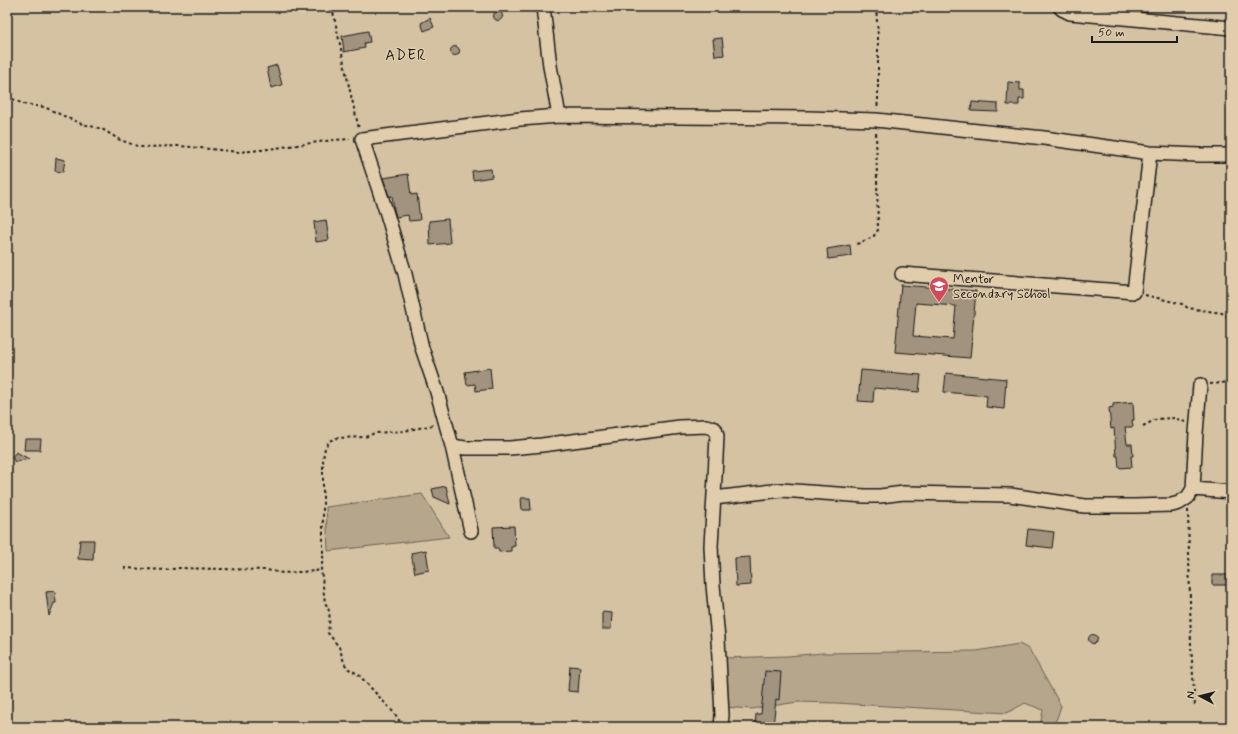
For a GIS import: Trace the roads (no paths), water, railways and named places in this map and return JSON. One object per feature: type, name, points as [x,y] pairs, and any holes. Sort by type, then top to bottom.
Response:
[{"type":"street","points":[[543,7],[551,75],[559,116]]},
{"type":"street","points":[[1060,7],[1062,10],[1070,13],[1231,28]]},
{"type":"street","points":[[471,531],[452,446],[437,392],[422,348],[405,274],[362,139],[520,119],[559,116],[808,118],[876,120],[1044,138],[1150,153],[1231,155]]},
{"type":"street","points":[[902,274],[1134,292],[1150,153]]},
{"type":"street","points":[[1190,493],[1200,385]]},
{"type":"street","points":[[452,446],[465,448],[510,448],[680,427],[706,426],[715,428],[714,498],[711,546],[718,639],[722,715],[721,727]]},
{"type":"street","points":[[714,498],[781,490],[865,496],[904,493],[1010,495],[1085,506],[1135,506],[1172,505],[1179,503],[1190,493],[1231,492]]},
{"type":"place","name":"Mentor Secondary School","points":[[939,303]]},
{"type":"district","name":"ADER","points":[[406,56]]}]
